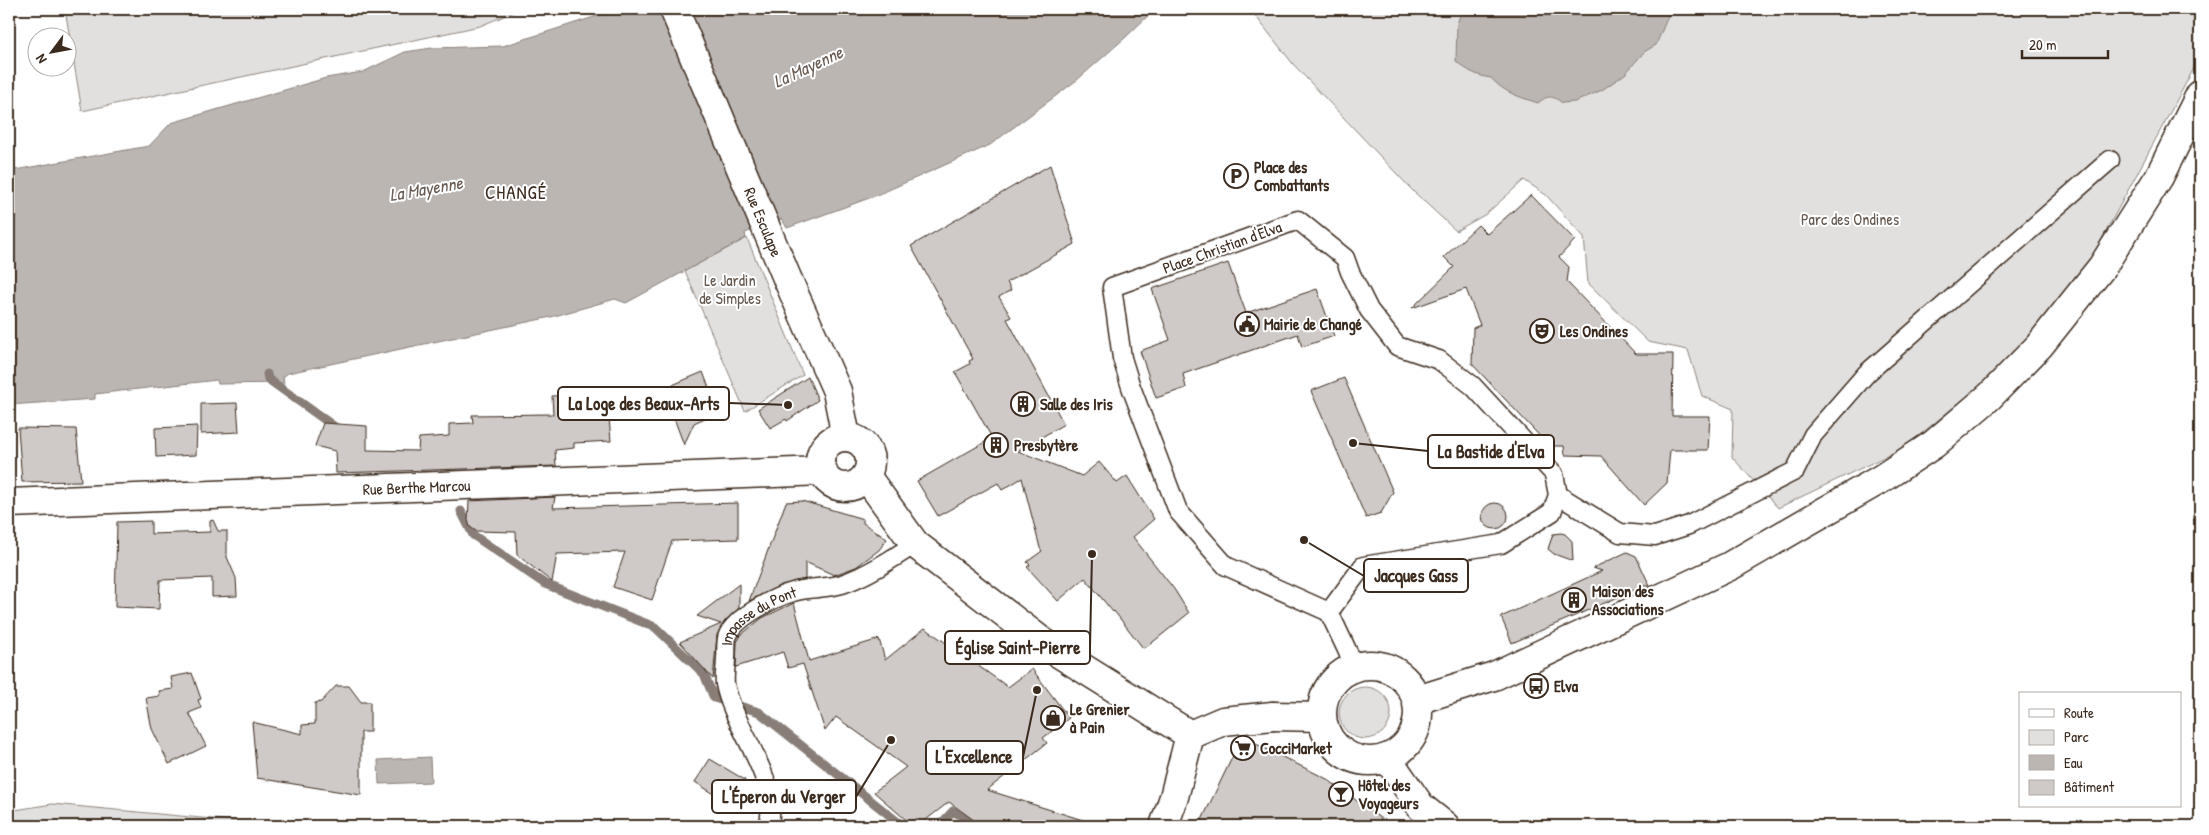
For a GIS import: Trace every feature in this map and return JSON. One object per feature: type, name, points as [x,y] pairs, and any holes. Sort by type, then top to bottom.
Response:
[{"type":"street","name":"Rue Esculape","points":[[674,9],[787,278],[837,391],[846,437]]},
{"type":"street","points":[[1417,700],[1494,676],[1730,566],[1881,479],[1934,444],[1988,397],[2039,346],[2102,266],[2159,177],[2200,96]]},
{"type":"street","points":[[846,437],[860,441],[869,454],[869,469],[866,476],[854,485],[839,486],[832,483],[823,471],[822,456],[825,448],[837,438],[846,437]]},
{"type":"street","name":"Rue Berthe Marcou","points":[[9,503],[823,471]]},
{"type":"street","points":[[866,476],[915,544],[1049,647],[1190,735]]},
{"type":"street","points":[[1370,665],[1386,668],[1399,675],[1410,686],[1417,700],[1416,729],[1409,741],[1399,752],[1387,758],[1372,761],[1358,760],[1344,754],[1333,744],[1326,731],[1322,716],[1324,701],[1330,686],[1341,675],[1355,667],[1370,665]]},
{"type":"street","points":[[1190,735],[1223,721],[1273,716],[1322,716]]},
{"type":"street","points":[[1164,826],[1174,797],[1190,735]]},
{"type":"street","points":[[1387,758],[1420,807],[1445,826]]},
{"type":"lane","points":[[1355,667],[1329,612],[1363,566],[1501,544],[1552,512],[1558,495],[1620,533],[1655,536],[1689,525],[1795,470],[1813,435],[1867,373],[2110,160]]},
{"type":"lane","name":"Place Christian d'Elva","points":[[1329,612],[1226,566],[1178,511],[1131,387],[1122,358],[1112,287],[1298,220],[1344,258],[1369,310],[1397,346],[1439,360],[1473,386],[1554,474],[1558,495]]},
{"type":"lane","name":"Impasse du Pont","points":[[768,826],[772,804],[765,776],[734,712],[725,683],[728,635],[741,620],[757,609],[794,592],[822,589],[843,584],[888,562],[915,544]]},
{"type":"green space","points":[[65,9],[521,9],[480,26],[82,111],[76,78],[78,28],[68,28]]},
{"type":"green space","name":"Parc des Ondines","points":[[1250,9],[2200,9],[2200,57],[2084,272],[2036,328],[1982,384],[1905,447],[1778,508],[1732,457],[1733,409],[1702,396],[1688,350],[1648,342],[1588,283],[1584,237],[1546,195],[1524,180],[1486,214],[1456,231],[1413,191],[1293,64]]},
{"type":"green space","name":"Le Jardin de Simples","points":[[747,238],[803,375],[745,411],[685,271]]},
{"type":"green space","points":[[1365,687],[1375,689],[1383,695],[1389,703],[1391,713],[1389,723],[1383,731],[1375,737],[1365,739],[1355,737],[1347,731],[1341,723],[1339,713],[1341,703],[1347,695],[1355,689]]},
{"type":"green space","points":[[52,804],[287,826],[9,826],[9,811]]},
{"type":"water","name":"La Mayenne","points":[[619,9],[1155,9],[1077,80],[990,145],[875,196],[787,228],[782,219],[745,233],[746,238],[626,303],[615,299],[551,317],[288,373],[283,377],[284,383],[218,384],[217,380],[95,394],[95,399],[9,405],[9,171],[149,146],[171,123],[326,78],[363,72],[405,52],[432,48],[503,46]]},
{"type":"water","points":[[1462,9],[1671,9],[1656,45],[1644,52],[1625,74],[1602,90],[1575,102],[1562,103],[1550,97],[1538,103],[1507,91],[1491,78],[1472,72],[1456,61],[1457,24]]},
{"type":"water","points":[[430,757],[431,782],[379,784],[378,760]]},
{"type":"building","points":[[1050,165],[1075,244],[1007,282],[1011,290],[999,297],[1011,317],[1007,319],[1064,424],[1018,451],[1082,476],[1099,462],[1117,483],[1127,476],[1154,519],[1133,537],[1174,589],[1189,613],[1143,648],[1085,578],[1058,601],[1027,567],[1030,565],[1027,562],[1042,551],[1022,478],[1002,490],[998,483],[938,516],[917,481],[992,438],[955,372],[970,364],[969,361],[973,359],[911,246]]},
{"type":"building","name":"Les Ondines","points":[[1531,195],[1575,240],[1559,257],[1569,267],[1567,282],[1636,354],[1673,354],[1672,416],[1710,416],[1708,450],[1670,450],[1667,483],[1644,505],[1601,456],[1565,455],[1564,446],[1549,446],[1472,364],[1473,328],[1480,325],[1466,289],[1412,308],[1454,267],[1444,257],[1478,225],[1487,234]]},
{"type":"building","name":"Mairie de Changé","points":[[1228,263],[1246,313],[1317,289],[1334,336],[1302,347],[1298,334],[1183,374],[1186,388],[1156,398],[1140,351],[1170,340],[1152,289]]},
{"type":"building","points":[[703,372],[718,412],[694,423],[684,445],[663,389]]},
{"type":"building","points":[[808,377],[818,400],[787,421],[786,419],[770,428],[758,409]]},
{"type":"building","points":[[1344,378],[1393,492],[1381,513],[1366,518],[1311,391]]},
{"type":"building","points":[[607,394],[611,441],[574,443],[574,448],[555,450],[556,466],[336,473],[335,451],[315,446],[323,423],[367,426],[367,450],[418,451],[419,438],[449,436],[449,424],[473,423],[472,415],[553,414],[552,396]]},
{"type":"building","points":[[237,403],[239,432],[201,434],[201,404]]},
{"type":"building","points":[[197,426],[196,455],[156,457],[155,428]]},
{"type":"building","points":[[18,428],[76,429],[81,481],[22,482]]},
{"type":"building","points":[[555,497],[553,508],[738,503],[738,539],[672,541],[652,600],[613,587],[625,552],[557,554],[552,582],[517,555],[516,532],[476,531],[470,527],[468,520],[469,501]]},
{"type":"building","points":[[802,501],[863,519],[863,523],[887,539],[879,550],[856,567],[834,575],[805,562],[805,579],[781,585],[749,601],[786,502]]},
{"type":"building","points":[[1495,503],[1505,506],[1508,516],[1505,526],[1495,529],[1485,526],[1482,516],[1485,506]]},
{"type":"building","points":[[213,520],[218,531],[227,531],[227,557],[236,578],[237,596],[212,597],[212,578],[160,580],[159,609],[115,607],[117,522],[151,521],[151,534],[210,532],[210,521]]},
{"type":"building","points":[[1553,534],[1565,534],[1572,541],[1573,561],[1554,554],[1548,549]]},
{"type":"building","name":"Maison des Associations","points":[[1627,552],[1636,556],[1650,586],[1644,586],[1512,643],[1501,617],[1602,571],[1593,568]]},
{"type":"building","points":[[739,584],[739,608],[725,621],[717,635],[713,679],[680,642],[721,624],[697,616]]},
{"type":"building","points":[[794,603],[809,661],[879,639],[885,660],[925,628],[1008,687],[1032,669],[1069,718],[1043,738],[1047,743],[987,790],[1086,821],[1085,826],[982,826],[949,802],[918,826],[913,826],[874,792],[906,767],[836,717],[825,731],[803,664],[788,668],[783,652],[736,667],[737,642],[741,635],[762,618]]},
{"type":"building","points":[[192,673],[201,699],[198,700],[201,708],[189,713],[206,746],[169,764],[152,729],[146,698],[160,696],[159,691],[173,689],[171,677]]},
{"type":"building","points":[[336,686],[349,686],[361,702],[370,702],[370,732],[361,732],[361,795],[257,778],[252,722],[302,734],[302,725],[315,724],[315,703],[321,702]]},
{"type":"building","points":[[1242,737],[1327,779],[1391,826],[1199,826]]},
{"type":"building","points":[[710,759],[745,780],[730,804],[695,782]]},
{"type":"waterway","points":[[267,374],[268,379],[339,430]]},
{"type":"waterway","points":[[461,511],[473,535],[545,584],[655,627],[704,674],[714,698],[759,712],[903,826]]},
{"type":"waterway","points":[[939,826],[953,811],[977,826]]},
{"type":"place","name":"Place des Combattants","points":[[1236,176]]},
{"type":"place","name":"Mairie de Changé","points":[[1247,324]]},
{"type":"place","name":"Les Ondines","points":[[1542,331]]},
{"type":"place","name":"Salle des Iris","points":[[1023,404]]},
{"type":"place","name":"La Loge des Beaux-Arts","points":[[788,405]]},
{"type":"place","name":"La Bastide d'Elva","points":[[1353,443]]},
{"type":"place","name":"Presbytère","points":[[996,445]]},
{"type":"place","name":"Jacques Gass","points":[[1304,540]]},
{"type":"place","name":"Église Saint-Pierre","points":[[1092,554]]},
{"type":"place","name":"Maison des Associations","points":[[1574,600]]},
{"type":"place","name":"Elva","points":[[1536,686]]},
{"type":"place","name":"L'Excellence","points":[[1037,690]]},
{"type":"place","name":"Le Grenier à Pain","points":[[1053,718]]},
{"type":"place","name":"L'Éperon du Verger","points":[[891,740]]},
{"type":"place","name":"CocciMarket","points":[[1243,748]]},
{"type":"place","name":"Hôtel des Voyageurs","points":[[1341,794]]},
{"type":"district","name":"CHANGÉ","points":[[516,192]]}]
